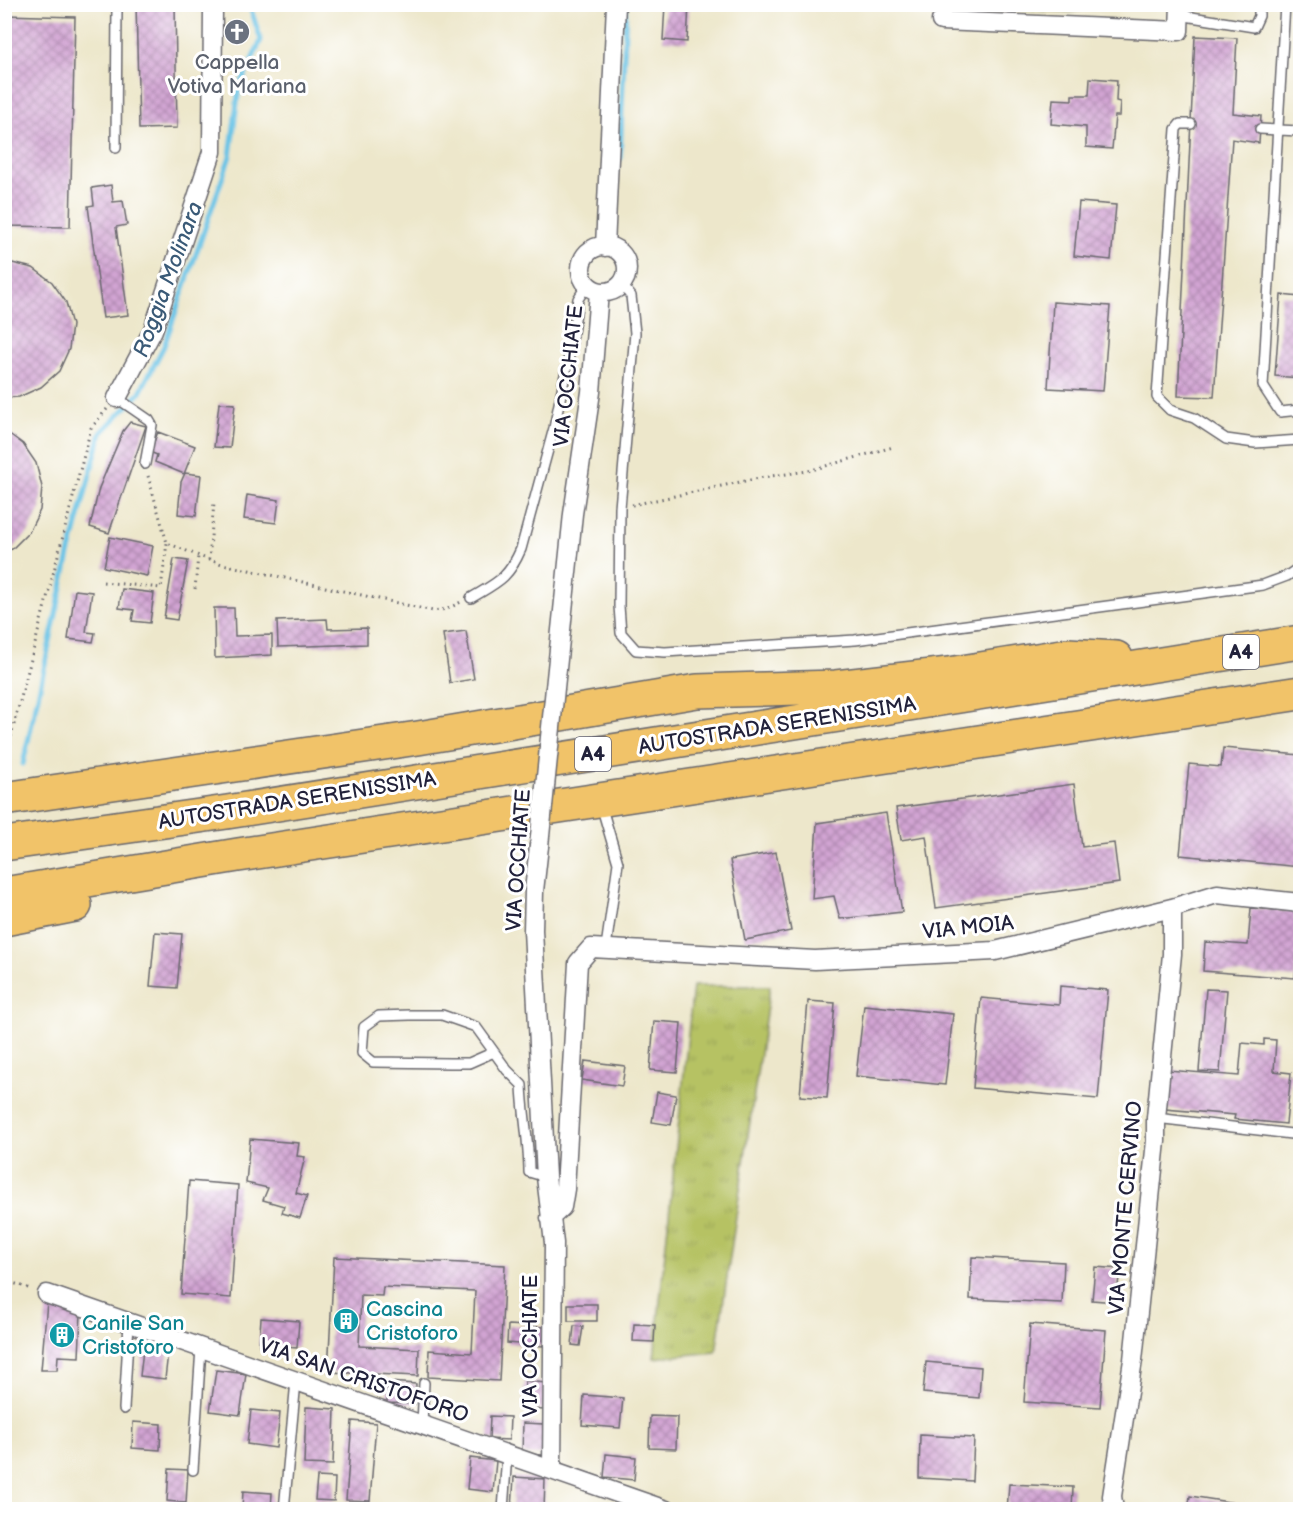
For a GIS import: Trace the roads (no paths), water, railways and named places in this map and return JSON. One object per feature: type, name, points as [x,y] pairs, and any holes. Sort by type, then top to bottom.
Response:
[{"type":"highway","name":"AUTOSTRADA SERENISSIMA","points":[[4,844],[239,810],[1300,642]]},
{"type":"highway","points":[[4,798],[418,738],[697,691],[836,687],[949,674],[1068,656],[1181,662]]},
{"type":"highway","name":"A4","points":[[4,894],[238,855],[1300,693]]},
{"type":"highway","points":[[4,919],[265,872],[465,840],[600,800]]},
{"type":"street","points":[[121,400],[153,330],[212,152],[213,4]]},
{"type":"street","points":[[605,247],[616,4]]},
{"type":"street","points":[[941,21],[1179,31],[1180,10]]},
{"type":"street","points":[[597,247],[605,247],[618,252],[626,264],[627,271],[621,284],[611,291],[593,288],[581,271],[585,256],[597,247]]},
{"type":"street","name":"VIA OCCHIATE","points":[[552,1469],[554,1243],[546,1177],[533,930],[534,891],[573,514],[591,392],[593,288]]},
{"type":"street","name":"VIA MOIA","points":[[606,947],[633,951],[815,960],[995,951],[1172,908],[1217,894],[1300,903]]},
{"type":"street","name":"VIA MONTE CERVINO","points":[[1114,1509],[1112,1496],[1133,1360],[1156,1142],[1156,1118],[1172,954],[1172,908]]},
{"type":"street","points":[[550,1218],[562,1207],[565,1189],[578,963],[591,948],[606,947]]},
{"type":"street","name":"VIA SAN CRISTOFORO","points":[[47,1294],[666,1509]]},
{"type":"lane","points":[[116,148],[117,4]]},
{"type":"lane","points":[[1180,10],[1254,27],[1259,16],[1259,4]]},
{"type":"lane","points":[[1286,4],[1263,386],[1280,412],[1300,410]]},
{"type":"lane","points":[[1191,123],[1180,124],[1176,129],[1157,397],[1170,410],[1194,418],[1226,440],[1255,443],[1300,440]]},
{"type":"lane","points":[[1260,129],[1300,131]]},
{"type":"lane","points":[[621,284],[631,296],[635,333],[620,508],[619,606],[621,633],[636,650],[665,652],[855,640],[1263,585],[1287,576],[1300,567]]},
{"type":"lane","name":"VIA OCCHIATE","points":[[471,598],[501,581],[513,567],[521,549],[554,428],[578,300],[582,291],[593,288]]},
{"type":"lane","points":[[121,400],[152,425],[145,464]]},
{"type":"lane","points":[[600,800],[618,863],[606,947]]},
{"type":"lane","points":[[494,1052],[469,1063],[372,1062],[362,1053],[364,1027],[379,1016],[442,1015],[476,1027],[507,1070],[522,1084],[523,1110],[529,1141],[529,1172],[546,1177]]},
{"type":"lane","points":[[1156,1118],[1300,1134]]},
{"type":"lane","points":[[124,1409],[129,1323]]},
{"type":"lane","points":[[193,1470],[201,1348]]},
{"type":"lane","points":[[284,1509],[296,1381]]},
{"type":"lane","points":[[422,1424],[424,1383]]},
{"type":"lane","points":[[503,1509],[507,1454]]},
{"type":"waterway","name":"Roggia Molinara","points":[[23,764],[69,555],[101,433],[139,394],[164,346],[230,156],[239,88],[261,40],[249,4]]},
{"type":"waterway","points":[[620,159],[626,4]]},
{"type":"place","name":"Cappella Votiva Mariana","points":[[237,32]]},
{"type":"place","name":"Cascina Cristoforo","points":[[346,1321]]},
{"type":"place","name":"Canile San Cristoforo","points":[[62,1335]]}]
